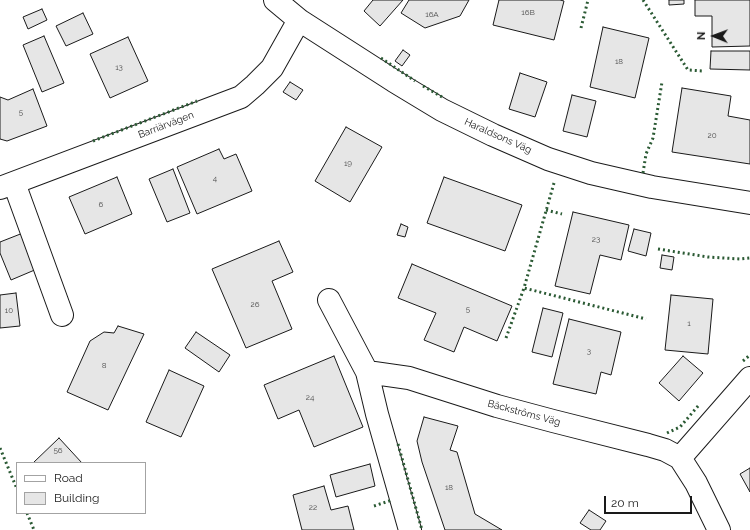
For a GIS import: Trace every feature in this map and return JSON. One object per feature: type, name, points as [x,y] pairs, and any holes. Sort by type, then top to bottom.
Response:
[{"type":"street","name":"Haraldsons Väg","points":[[275,0],[299,20],[394,82],[442,110],[492,135],[548,159],[591,173],[652,187],[750,203]]},
{"type":"street","name":"Barriärvägen","points":[[7,185],[241,97],[272,68],[299,20]]},
{"type":"street","points":[[7,185],[62,315]]},
{"type":"street","points":[[329,300],[367,372],[377,414],[410,530]]},
{"type":"street","name":"Bäckströms Väg","points":[[367,372],[409,378],[497,406],[648,445],[664,450],[680,458]]},
{"type":"street","points":[[719,530],[696,483],[680,458],[750,378]]},
{"type":"building","points":[[373,0],[403,0],[380,26],[364,11]]},
{"type":"building","points":[[409,0],[469,0],[460,16],[425,28],[401,13]]},
{"type":"building","points":[[499,0],[564,1],[554,40],[493,25]]},
{"type":"building","points":[[669,0],[684,0],[684,4],[669,5]]},
{"type":"building","points":[[695,0],[750,0],[750,46],[712,47],[712,16],[695,16]]},
{"type":"building","points":[[42,9],[47,20],[28,29],[23,17]]},
{"type":"building","points":[[83,13],[93,34],[66,46],[56,26]]},
{"type":"building","points":[[603,27],[649,38],[635,98],[590,87]]},
{"type":"building","points":[[44,36],[64,83],[42,92],[23,45]]},
{"type":"building","points":[[128,37],[148,81],[110,98],[90,54]]},
{"type":"building","points":[[403,50],[410,55],[402,66],[395,61]]},
{"type":"building","points":[[711,51],[750,51],[750,70],[710,69]]},
{"type":"building","points":[[520,73],[547,82],[535,117],[509,109]]},
{"type":"building","points":[[290,82],[303,90],[296,100],[283,92]]},
{"type":"building","points":[[682,88],[731,96],[728,116],[750,120],[750,164],[672,152]]},
{"type":"building","points":[[33,89],[47,126],[7,141],[0,139],[0,97],[8,100]]},
{"type":"building","points":[[572,95],[596,101],[587,137],[563,131]]},
{"type":"building","points":[[346,127],[382,147],[350,202],[315,181]]},
{"type":"building","points":[[219,149],[224,159],[236,154],[252,191],[197,214],[177,167]]},
{"type":"building","points":[[173,169],[190,213],[167,222],[149,179]]},
{"type":"building","points":[[117,177],[132,214],[85,234],[69,197]]},
{"type":"building","points":[[444,177],[522,205],[505,251],[427,223]]},
{"type":"building","points":[[573,212],[629,225],[621,260],[600,255],[590,294],[555,286]]},
{"type":"building","points":[[401,224],[408,227],[405,237],[397,235]]},
{"type":"building","points":[[634,229],[651,233],[646,256],[628,251]]},
{"type":"building","points":[[23,233],[37,269],[11,280],[0,253],[0,242]]},
{"type":"building","points":[[279,241],[293,272],[272,281],[292,329],[246,348],[212,269]]},
{"type":"building","points":[[662,255],[674,257],[672,270],[660,268]]},
{"type":"building","points":[[412,264],[512,306],[497,341],[464,327],[454,352],[424,340],[436,313],[398,298]]},
{"type":"building","points":[[16,293],[20,326],[0,328],[0,295]]},
{"type":"building","points":[[671,295],[713,299],[708,354],[665,350]]},
{"type":"building","points":[[543,308],[563,313],[552,357],[532,352]]},
{"type":"building","points":[[569,319],[621,332],[611,375],[601,372],[596,394],[553,384]]},
{"type":"building","points":[[118,326],[144,334],[108,410],[67,392],[90,341],[104,332],[114,333]]},
{"type":"building","points":[[196,332],[230,355],[219,372],[185,348]]},
{"type":"building","points":[[334,356],[363,427],[314,447],[299,410],[278,419],[264,385]]},
{"type":"building","points":[[683,356],[703,373],[679,401],[659,383]]},
{"type":"building","points":[[169,370],[204,386],[181,437],[146,422]]},
{"type":"building","points":[[424,417],[458,426],[450,450],[457,452],[475,514],[502,530],[445,530],[422,462],[417,441]]},
{"type":"building","points":[[59,438],[81,462],[34,462]]},
{"type":"building","points":[[370,464],[375,486],[336,497],[330,475]]},
{"type":"building","points":[[750,468],[750,492],[740,474]]},
{"type":"building","points":[[324,486],[331,510],[348,506],[354,530],[302,530],[293,495]]},
{"type":"building","points":[[589,510],[606,521],[600,530],[591,530],[580,523]]},
{"type":"hedge","points":[[581,28],[588,0]]},
{"type":"hedge","points":[[643,0],[688,70],[703,71]]},
{"type":"hedge","points":[[381,58],[415,81]]},
{"type":"hedge","points":[[643,173],[646,154],[653,138],[662,82]]},
{"type":"hedge","points":[[423,86],[442,97]]},
{"type":"hedge","points":[[93,141],[197,101]]},
{"type":"hedge","points":[[554,183],[524,288],[646,319]]},
{"type":"hedge","points":[[546,210],[562,214]]},
{"type":"hedge","points":[[658,249],[708,257],[740,259],[750,258]]},
{"type":"hedge","points":[[506,338],[524,288]]},
{"type":"hedge","points":[[743,361],[750,355]]},
{"type":"hedge","points":[[667,433],[680,427],[699,405]]},
{"type":"hedge","points":[[398,444],[422,530]]},
{"type":"hedge","points":[[0,448],[16,487]]},
{"type":"hedge","points":[[374,506],[392,501]]},
{"type":"hedge","points":[[27,514],[34,530]]}]
